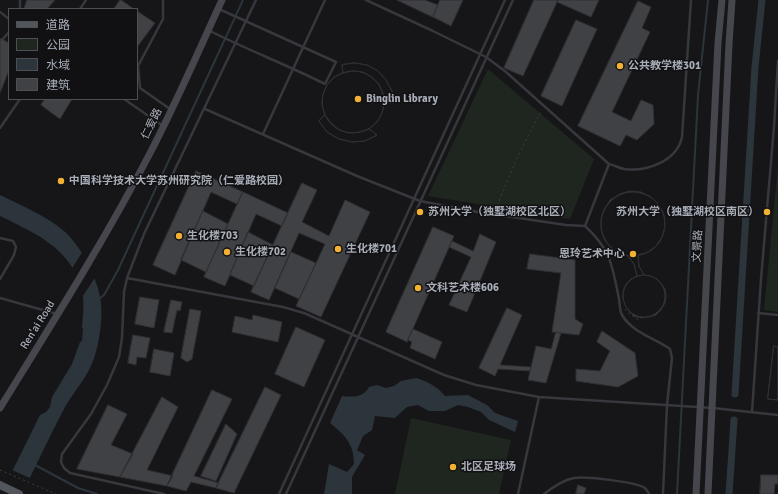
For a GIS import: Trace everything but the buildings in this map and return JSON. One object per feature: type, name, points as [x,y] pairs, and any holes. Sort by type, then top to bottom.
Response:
[{"type":"main road","name":"仁爱路","points":[[94,253],[139,175],[222,0]]},
{"type":"main road","name":"文景路","points":[[696,494],[717,67],[722,0]]},
{"type":"main road","name":"文景路","points":[[708,494],[732,0]]},
{"type":"main road","name":"Ren'ai Road","points":[[0,408],[73,290],[94,253]]},
{"type":"main road","points":[[1,486],[19,494]]},
{"type":"lane","points":[[163,0],[163,19],[138,66],[140,88],[171,110]]},
{"type":"lane","points":[[164,494],[70,473],[64,468],[61,462],[62,454],[90,414],[107,386],[120,357],[124,292],[127,278],[144,234],[256,0]]},
{"type":"lane","points":[[263,134],[325,0]]},
{"type":"lane","points":[[366,0],[486,57],[506,72],[609,164],[624,169],[649,168],[660,163],[673,154],[680,145],[682,137],[691,0]]},
{"type":"lane","points":[[279,494],[505,0]]},
{"type":"lane","points":[[286,494],[513,0]]},
{"type":"lane","points":[[208,30],[236,44],[294,68],[325,84],[336,62],[218,8]]},
{"type":"lane","points":[[0,12],[8,18]]},
{"type":"lane","points":[[0,40],[8,33]]},
{"type":"lane","points":[[752,412],[758,313],[774,127],[778,61]]},
{"type":"lane","points":[[0,128],[19,100]]},
{"type":"lane","points":[[125,100],[163,126]]},
{"type":"lane","points":[[205,109],[357,176],[420,201],[494,215],[566,225],[585,226],[596,236],[605,248],[612,264],[622,314],[630,325],[670,349],[672,358],[667,405],[663,494]]},
{"type":"lane","points":[[774,127],[778,128]]},
{"type":"lane","points":[[585,226],[609,164]]},
{"type":"lane","points":[[0,238],[13,241],[16,247],[14,255],[0,279]]},
{"type":"lane","points":[[127,278],[283,307],[304,313],[444,375],[476,385],[539,397],[701,407],[778,415]]},
{"type":"lane","points":[[0,298],[58,314]]},
{"type":"lane","points":[[758,313],[778,315]]},
{"type":"lane","points":[[518,494],[539,397]]},
{"type":"lane","points":[[544,494],[562,482],[574,478],[586,477],[629,483],[644,487],[649,494]]},
{"type":"path","points":[[494,215],[503,190],[532,128],[544,107]]},
{"type":"path","points":[[620,300],[627,312],[640,321]]},
{"type":"path","points":[[0,470],[56,494]]},
{"type":"green space","points":[[488,69],[594,159],[570,219],[428,196]]},
{"type":"green space","points":[[778,166],[778,312],[764,310]]},
{"type":"green space","name":"北区足球场","points":[[411,418],[511,440],[499,494],[395,494]]},
{"type":"water","points":[[0,195],[49,220],[70,237],[76,244],[91,270],[98,288],[101,304],[100,332],[94,359],[85,377],[64,409],[22,494],[1,494],[40,415],[46,412],[50,407],[52,397],[72,364],[80,342],[82,341],[83,296],[79,280],[63,255],[40,237],[0,216]]},
{"type":"water","points":[[416,378],[432,385],[445,396],[468,395],[487,405],[495,413],[518,421],[515,432],[489,420],[481,412],[458,405],[445,411],[429,411],[418,405],[407,407],[395,418],[375,416],[372,430],[363,436],[357,450],[365,455],[352,477],[352,494],[324,494],[329,464],[347,472],[354,464],[354,457],[348,440],[330,423],[342,396],[357,396],[367,391],[369,387],[377,385],[386,388],[394,386],[401,381]]},
{"type":"pier","points":[[83,251],[96,276],[81,299],[77,280],[71,270]]},
{"type":"pier","points":[[12,470],[30,478],[22,494],[1,494]]},
{"type":"waterway","points":[[99,299],[104,295],[118,270],[243,0]]},
{"type":"waterway","points":[[677,494],[698,95],[708,0]]},
{"type":"waterway","points":[[735,394],[755,67],[762,0]]},
{"type":"waterway","points":[[729,494],[734,420]]},
{"type":"waterway","points":[[35,465],[78,488],[97,494]]},
{"type":"place","name":"公共教学楼301","points":[[620,66]]},
{"type":"place","name":"Binglin Library","points":[[358,99]]},
{"type":"place","name":"中国科学技术大学苏州研究院（仁爱路校园）","points":[[61,181]]},
{"type":"place","name":"苏州大学（独墅湖校区北区）","points":[[420,212]]},
{"type":"place","name":"苏州大学（独墅湖校区南区）","points":[[767,212]]},
{"type":"place","name":"生化楼703","points":[[179,236]]},
{"type":"place","name":"生化楼701","points":[[338,249]]},
{"type":"place","name":"生化楼702","points":[[227,252]]},
{"type":"place","name":"恩玲艺术中心","points":[[633,254]]},
{"type":"place","name":"文科艺术楼606","points":[[418,288]]},
{"type":"place","name":"北区足球场","points":[[453,467]]}]
